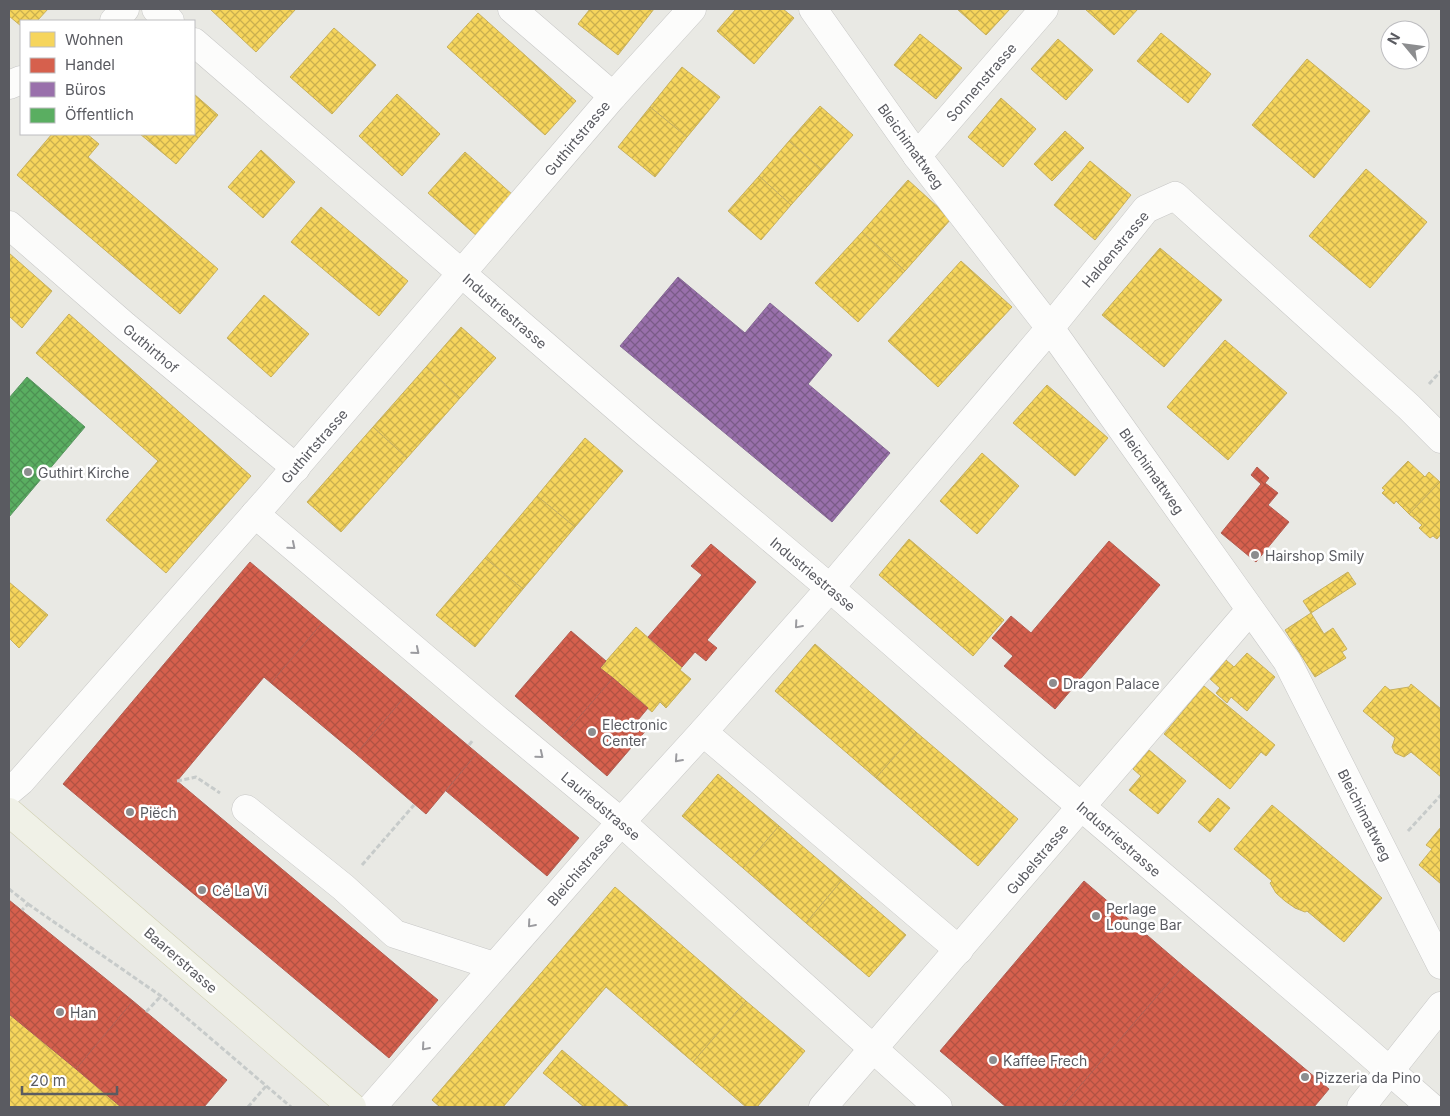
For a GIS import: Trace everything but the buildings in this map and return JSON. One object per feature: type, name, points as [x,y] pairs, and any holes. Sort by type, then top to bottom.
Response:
[{"type":"main road","name":"Baarerstrasse","points":[[9,812],[352,1107]]},
{"type":"street","points":[[115,20],[125,9]]},
{"type":"street","points":[[156,9],[169,20]]},
{"type":"street","name":"Guthirtstrasse","points":[[512,9],[613,96]]},
{"type":"street","name":"Guthirtstrasse","points":[[9,791],[21,781],[296,468],[613,96],[692,9]]},
{"type":"street","name":"Bleichimattweg","points":[[813,9],[918,156],[1050,328],[1287,661],[1441,965]]},
{"type":"street","name":"Sonnenstrasse","points":[[918,156],[1044,9]]},
{"type":"street","name":"Industriestrasse","points":[[195,43],[1431,1107]]},
{"type":"street","name":"Haldenstrasse","points":[[830,588],[1050,328],[1146,209],[1175,196],[1409,407],[1441,439]]},
{"type":"street","name":"Guthirthof","points":[[9,225],[132,332],[296,468]]},
{"type":"street","name":"Lauriedstrasse","points":[[255,514],[621,822],[938,1107]]},
{"type":"street","name":"Bleichistrasse","points":[[372,1107],[621,822],[830,588]]},
{"type":"street","name":"Gubelstrasse","points":[[823,1107],[1250,610]]},
{"type":"street","points":[[703,732],[959,950]]},
{"type":"street","points":[[246,809],[343,887],[395,934],[494,966]]},
{"type":"street","points":[[1361,1107],[1441,1006]]},
{"type":"path","points":[[177,780],[196,777],[246,809]]},
{"type":"path","points":[[1386,856],[1441,795]]},
{"type":"path","points":[[343,887],[414,805]]},
{"type":"path","points":[[9,889],[160,996],[290,1107]]},
{"type":"path","points":[[22,910],[28,904]]},
{"type":"path","points":[[146,1012],[160,996]]},
{"type":"path","points":[[248,1107],[266,1086]]},
{"type":"place","name":"Guthirt Kirche","points":[[28,472]]},
{"type":"place","name":"Hairshop Smily","points":[[1255,555]]},
{"type":"place","name":"Dragon Palace","points":[[1053,683]]},
{"type":"place","name":"Electronic Center","points":[[592,732]]},
{"type":"place","name":"Piëch","points":[[130,812]]},
{"type":"place","name":"Cé La Vi","points":[[202,890]]},
{"type":"place","name":"Perlage Lounge Bar","points":[[1096,916]]},
{"type":"place","name":"Han","points":[[60,1012]]},
{"type":"place","name":"Kaffee Frech","points":[[993,1060]]},
{"type":"place","name":"Pizzeria da Pino","points":[[1305,1077]]}]
